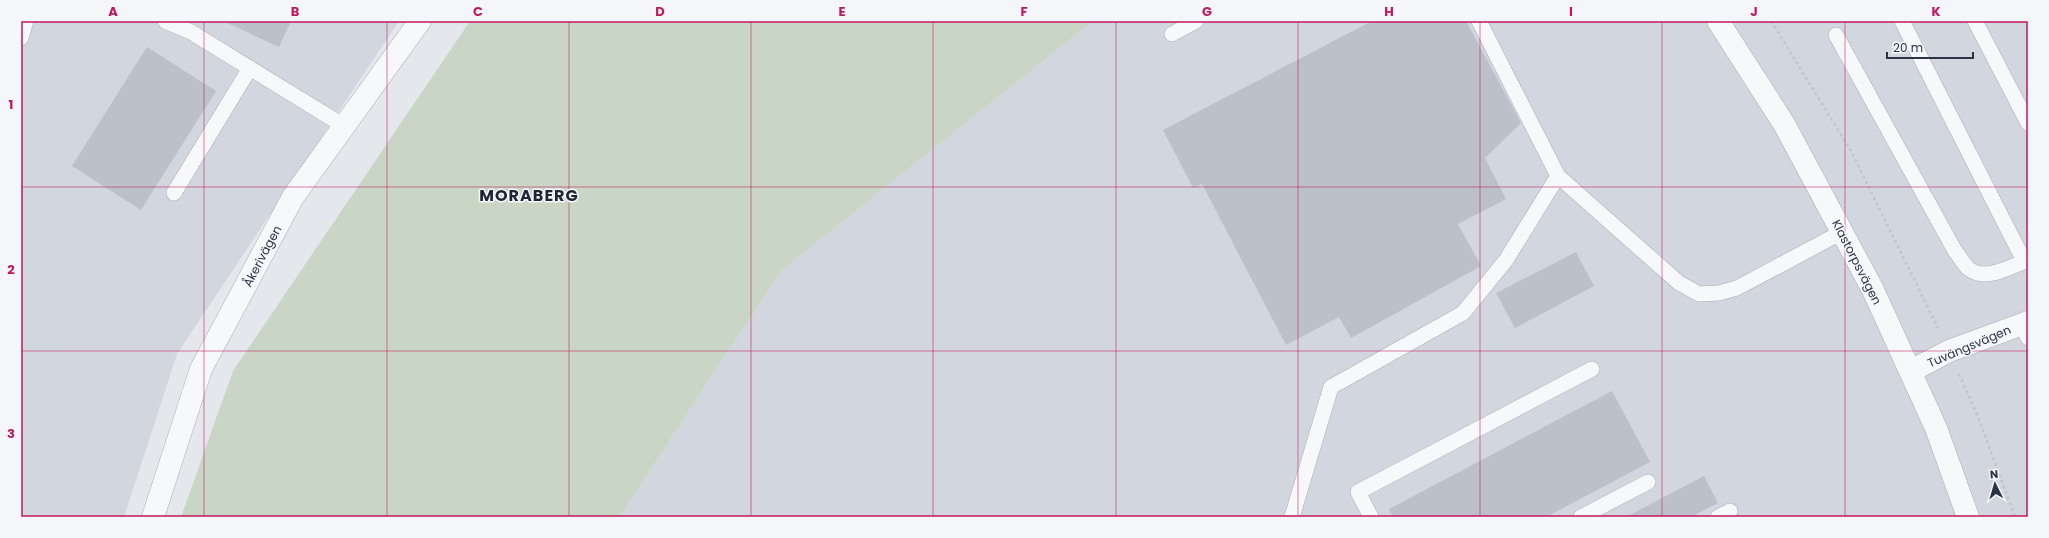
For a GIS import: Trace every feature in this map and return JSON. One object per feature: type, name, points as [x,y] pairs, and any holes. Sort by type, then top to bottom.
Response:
[{"type":"street","name":"Klastorpsvägen","points":[[1718,21],[1784,124],[1873,290],[1936,428],[1968,517]]},
{"type":"street","name":"Åkerivägen","points":[[153,517],[201,369],[293,198],[417,22]]},
{"type":"street","name":"Tuvängsvägen","points":[[1911,371],[1949,351],[2026,328]]},
{"type":"lane","points":[[21,38],[26,21]]},
{"type":"lane","points":[[165,21],[191,32],[344,126]]},
{"type":"lane","points":[[1172,34],[1196,21]]},
{"type":"lane","points":[[1479,21],[1558,176],[1679,283],[1699,294],[1719,293],[1738,288],[1842,232]]},
{"type":"lane","points":[[1836,36],[1955,251],[1969,269],[1984,274],[1992,274],[2026,260],[1902,21]]},
{"type":"lane","points":[[1975,21],[2028,123]]},
{"type":"lane","points":[[174,193],[250,68]]},
{"type":"lane","points":[[1292,517],[1331,387],[1463,313],[1506,260],[1558,176]]},
{"type":"lane","points":[[1371,517],[1358,492],[1592,369]]},
{"type":"lane","points":[[1581,517],[1648,482]]},
{"type":"path","points":[[1771,21],[1851,151],[1949,351],[1979,419],[2015,517]]},
{"type":"shaded area","points":[[21,21],[399,21],[177,354],[124,517],[21,517]]},
{"type":"shaded area","points":[[1093,21],[2028,21],[2028,517],[619,517],[781,271]]},
{"type":"green space","points":[[470,21],[1093,21],[781,271],[619,517],[181,517],[233,371]]},
{"type":"building","points":[[223,21],[291,21],[279,47]]},
{"type":"building","points":[[1372,21],[1466,21],[1521,123],[1485,158],[1506,199],[1458,224],[1481,266],[1351,338],[1339,317],[1286,345],[1202,184],[1193,188],[1163,130]]},
{"type":"building","points":[[147,47],[216,91],[141,210],[72,166]]},
{"type":"building","points":[[1576,252],[1594,286],[1515,328],[1496,293]]},
{"type":"building","points":[[1612,391],[1650,462],[1546,517],[1393,517],[1389,509]]},
{"type":"building","points":[[1704,476],[1718,503],[1691,517],[1626,517]]},
{"type":"district","name":"MORABERG","points":[[529,195]]}]
